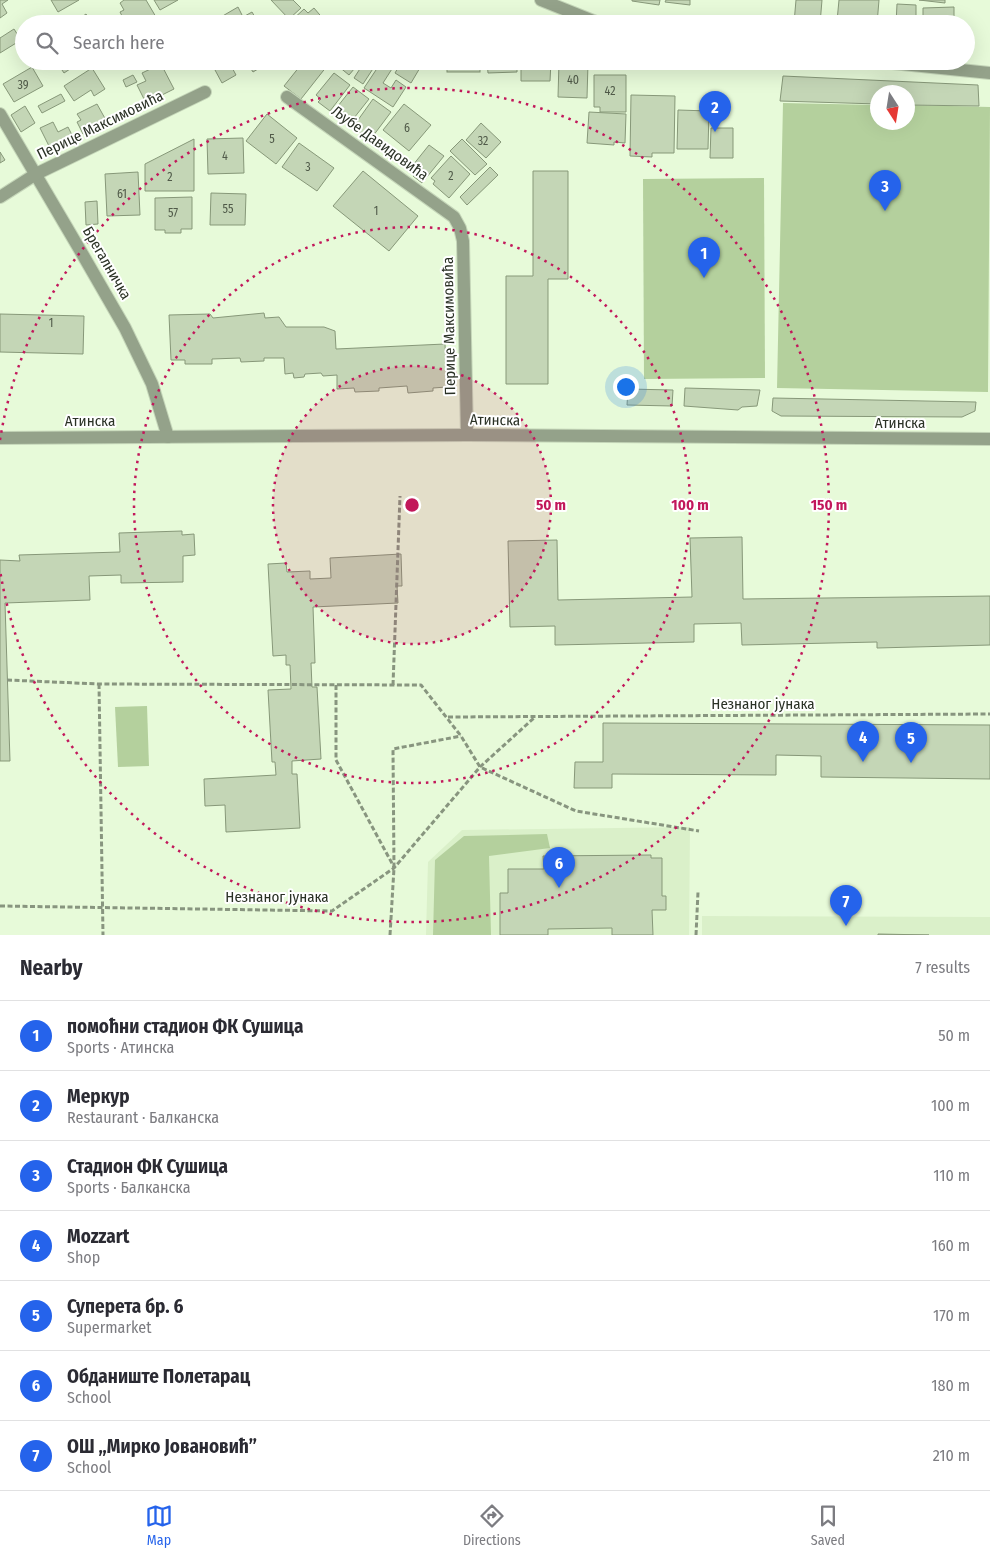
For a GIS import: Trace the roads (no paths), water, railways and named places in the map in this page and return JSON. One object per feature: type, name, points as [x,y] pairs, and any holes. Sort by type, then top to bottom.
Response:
[{"type":"street","points":[[541,0],[578,15]]},
{"type":"street","points":[[961,70],[990,73]]},
{"type":"street","name":"Перице Максимовића","points":[[0,197],[36,174],[205,92]]},
{"type":"street","name":"Љубе Давидовића","points":[[287,96],[454,217]]},
{"type":"street","name":"Брегалничка","points":[[0,114],[80,250],[139,356],[152,384],[168,436]]},
{"type":"street","name":"Перице Максимовића","points":[[454,217],[460,228],[463,240],[467,435]]},
{"type":"street","name":"Атинска","points":[[0,438],[467,435],[990,439]]},
{"type":"place","name":"Меркур","points":[[715,132]]},
{"type":"place","name":"Стадион ФК Сушица","points":[[885,211]]},
{"type":"place","name":"помоћни стадион ФК Сушица","points":[[704,278]]},
{"type":"place","name":"Mozzart","points":[[863,762]]},
{"type":"place","name":"Суперета бр. 6","points":[[911,763]]},
{"type":"place","name":"Обданиште Полетарац","points":[[559,888]]},
{"type":"place","name":"ОШ „Мирко Јовановић”","points":[[846,926]]}]
